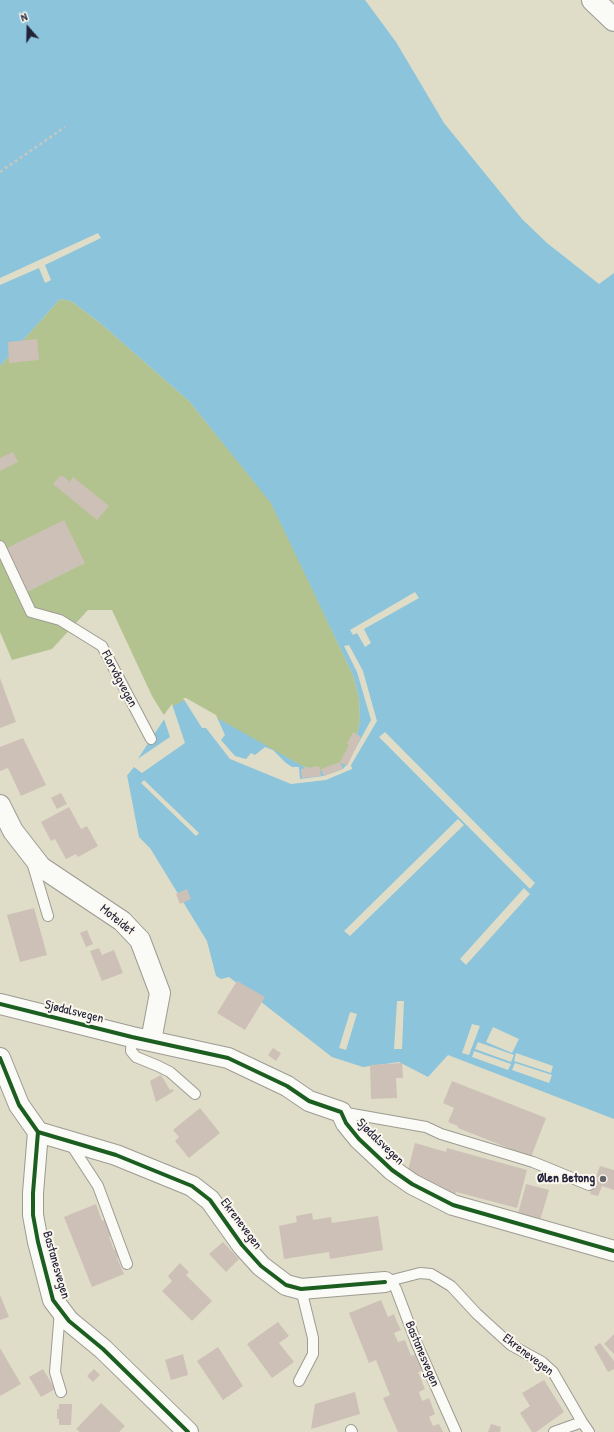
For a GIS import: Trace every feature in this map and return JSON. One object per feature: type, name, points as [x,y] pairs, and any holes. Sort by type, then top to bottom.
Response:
[{"type":"main road","points":[[593,0],[614,20]]},
{"type":"street","name":"Moteidet","points":[[0,805],[13,831],[41,867],[122,921],[140,940],[160,993],[142,1039]]},
{"type":"street","name":"Sjødalsvegen","points":[[0,1004],[142,1039],[228,1058],[287,1086],[309,1101],[341,1112],[346,1123],[359,1139],[392,1170],[412,1184],[453,1205],[614,1251]]},
{"type":"street","points":[[0,1058],[19,1105],[38,1132]]},
{"type":"street","name":"Ekrenevegen","points":[[38,1132],[116,1155],[192,1186],[210,1200],[242,1244],[261,1266],[277,1280],[286,1285],[301,1289],[385,1282]]},
{"type":"street","name":"Bastanesvegen","points":[[38,1132],[32,1193],[33,1215],[38,1242],[53,1300],[69,1321],[103,1349],[146,1389],[188,1432]]},
{"type":"lane","name":"Florvågvegen","points":[[0,546],[31,612],[60,620],[102,646],[151,739]]},
{"type":"lane","name":"Moteidet","points":[[29,853],[48,916]]},
{"type":"lane","points":[[142,1039],[131,1051],[136,1057],[170,1072],[195,1094]]},
{"type":"lane","name":"Sjødalsvegen","points":[[341,1112],[426,1127],[441,1134],[533,1162],[589,1185]]},
{"type":"lane","points":[[68,1140],[98,1186],[127,1264]]},
{"type":"lane","name":"Ekrenevegen","points":[[385,1282],[420,1273],[431,1274],[451,1286],[477,1314],[511,1345],[542,1362],[553,1372],[589,1432]]},
{"type":"lane","name":"Bastanesvegen","points":[[385,1282],[393,1284],[396,1289],[416,1342],[456,1432]]},
{"type":"lane","points":[[299,1381],[314,1354],[313,1338],[301,1289]]},
{"type":"lane","name":"Bastanesvegen","points":[[60,1311],[55,1372],[61,1392]]},
{"type":"lane","points":[[554,1432],[582,1422]]},
{"type":"path","points":[[0,172],[65,127]]},
{"type":"green space","points":[[60,299],[71,301],[99,322],[189,401],[272,503],[353,675],[359,697],[360,721],[356,739],[347,757],[335,770],[316,771],[165,717],[152,696],[112,610],[88,610],[52,649],[12,660],[0,632],[0,366]]},
{"type":"water","points":[[0,0],[365,0],[396,42],[444,123],[522,219],[547,243],[599,284],[614,273],[614,1119],[448,1055],[428,1077],[399,1062],[363,1067],[332,1057],[229,977],[221,979],[216,976],[207,941],[150,848],[139,837],[127,775],[173,706],[185,700],[306,768],[316,771],[335,770],[347,757],[356,739],[360,721],[359,697],[353,675],[271,503],[189,401],[99,322],[71,301],[60,299],[0,366]]},
{"type":"pier","points":[[98,233],[101,238],[45,265],[51,280],[45,283],[39,268],[0,285],[0,278]]},
{"type":"pier","points":[[415,592],[419,598],[364,629],[371,643],[365,647],[357,633],[353,635],[350,630]]},
{"type":"pier","points":[[349,645],[363,671],[377,721],[351,765],[352,769],[326,780],[291,784],[230,759],[206,728],[202,728],[183,698],[186,698],[216,715],[225,735],[221,740],[235,756],[246,759],[251,753],[255,755],[265,747],[273,750],[292,767],[299,767],[300,779],[323,776],[343,769],[371,720],[357,672],[344,646]]},
{"type":"pier","points":[[172,704],[185,743],[142,773],[134,767],[125,778],[125,774],[133,762],[170,737],[163,716]]},
{"type":"pier","points":[[385,732],[535,883],[530,889],[379,737]]},
{"type":"pier","points":[[144,780],[199,833],[196,836],[141,783]]},
{"type":"pier","points":[[458,819],[464,825],[350,936],[344,931]]},
{"type":"pier","points":[[524,888],[530,894],[466,965],[460,959]]},
{"type":"pier","points":[[397,1001],[404,1001],[402,1049],[394,1049]]},
{"type":"pier","points":[[350,1012],[357,1014],[346,1050],[339,1048]]},
{"type":"pier","points":[[472,1024],[480,1026],[469,1055],[462,1053]]},
{"type":"pier","points":[[493,1027],[519,1039],[512,1053],[486,1042]]},
{"type":"pier","points":[[478,1042],[514,1055],[511,1062],[475,1049]]},
{"type":"pier","points":[[474,1051],[511,1064],[508,1070],[472,1057]]},
{"type":"pier","points":[[516,1053],[553,1066],[551,1073],[514,1061]]},
{"type":"pier","points":[[515,1063],[552,1075],[549,1083],[512,1070]]},
{"type":"building","points":[[37,339],[39,360],[9,363],[8,342]]},
{"type":"building","points":[[13,452],[18,462],[0,471],[0,458]]},
{"type":"building","points":[[60,476],[63,476],[69,481],[69,483],[73,477],[109,506],[97,520],[53,484]]},
{"type":"building","points":[[64,520],[85,563],[25,593],[3,550]]},
{"type":"building","points":[[0,678],[16,722],[0,728]]},
{"type":"building","points":[[353,732],[361,737],[347,766],[340,762],[349,745],[347,744]]},
{"type":"building","points":[[23,738],[46,785],[21,796],[8,768],[0,771],[0,747]]},
{"type":"building","points":[[340,762],[343,769],[324,776],[321,769]]},
{"type":"building","points":[[319,766],[321,776],[302,778],[301,769]]},
{"type":"building","points":[[61,793],[67,804],[57,809],[51,798]]},
{"type":"building","points":[[69,807],[81,829],[87,826],[98,846],[78,857],[76,854],[66,859],[55,839],[51,841],[41,822]]},
{"type":"building","points":[[187,889],[191,899],[180,904],[176,894]]},
{"type":"building","points":[[34,908],[47,955],[20,962],[7,915]]},
{"type":"building","points":[[87,930],[93,944],[86,947],[80,933]]},
{"type":"building","points":[[99,948],[102,955],[114,950],[123,973],[102,981],[90,951]]},
{"type":"building","points":[[237,981],[265,997],[245,1030],[217,1013]]},
{"type":"building","points":[[273,1048],[281,1053],[276,1061],[268,1055]]},
{"type":"building","points":[[402,1063],[403,1078],[396,1078],[397,1098],[371,1099],[370,1065]]},
{"type":"building","points":[[161,1075],[170,1090],[173,1089],[174,1091],[156,1102],[150,1081]]},
{"type":"building","points":[[452,1081],[546,1118],[531,1157],[458,1128],[458,1126],[448,1122],[454,1108],[443,1103]]},
{"type":"building","points":[[200,1108],[220,1133],[189,1158],[175,1141],[179,1137],[173,1130]]},
{"type":"building","points":[[415,1143],[446,1152],[447,1148],[527,1170],[517,1208],[456,1192],[454,1199],[406,1178]]},
{"type":"building","points":[[600,1166],[614,1170],[614,1190],[602,1186],[598,1196],[590,1194]]},
{"type":"building","points":[[526,1184],[549,1190],[538,1227],[516,1221]]},
{"type":"building","points":[[96,1204],[102,1221],[110,1218],[116,1234],[109,1237],[114,1250],[121,1247],[124,1255],[117,1258],[124,1274],[92,1287],[64,1217]]},
{"type":"building","points":[[312,1213],[313,1220],[331,1217],[332,1223],[378,1216],[383,1250],[330,1259],[329,1252],[284,1259],[279,1226],[297,1222],[296,1216]]},
{"type":"building","points":[[223,1242],[239,1259],[226,1272],[209,1254]]},
{"type":"building","points":[[180,1263],[189,1272],[186,1275],[212,1301],[192,1321],[162,1291],[172,1281],[168,1276]]},
{"type":"building","points":[[0,1295],[9,1317],[0,1320]]},
{"type":"building","points":[[381,1300],[388,1317],[394,1314],[401,1330],[394,1333],[398,1342],[405,1340],[411,1356],[418,1353],[424,1370],[418,1372],[425,1389],[419,1392],[422,1401],[429,1398],[435,1414],[429,1417],[433,1426],[439,1424],[443,1432],[398,1432],[383,1398],[390,1395],[376,1360],[369,1363],[349,1313]]},
{"type":"building","points":[[278,1322],[289,1336],[279,1343],[294,1362],[272,1378],[247,1344]]},
{"type":"building","points":[[614,1334],[614,1354],[604,1344]]},
{"type":"building","points":[[600,1343],[614,1361],[614,1369],[608,1372],[594,1347]]},
{"type":"building","points":[[218,1347],[243,1386],[223,1400],[197,1361]]},
{"type":"building","points":[[0,1348],[21,1384],[0,1396]]},
{"type":"building","points":[[183,1354],[188,1375],[171,1380],[165,1360]]},
{"type":"building","points":[[43,1369],[55,1389],[41,1397],[29,1377]]},
{"type":"building","points":[[94,1369],[100,1375],[93,1382],[87,1376]]},
{"type":"building","points":[[544,1380],[564,1412],[536,1432],[532,1432],[520,1413],[530,1406],[522,1393]]},
{"type":"building","points":[[355,1392],[360,1414],[311,1429],[315,1404]]},
{"type":"building","points":[[101,1403],[125,1426],[119,1432],[80,1432],[76,1429]]},
{"type":"building","points":[[59,1404],[72,1404],[71,1425],[59,1425],[59,1419],[57,1419],[57,1409],[59,1409]]},
{"type":"building","points":[[491,1424],[501,1427],[500,1432],[488,1432]]},
{"type":"cycle path","points":[[0,1004],[132,1037],[228,1058],[287,1086],[309,1101],[341,1112],[346,1123],[359,1139],[392,1170],[412,1184],[453,1205],[614,1251]]},
{"type":"cycle path","points":[[0,1058],[19,1105],[38,1132],[33,1193],[33,1215],[38,1242],[53,1300],[69,1321],[103,1349],[188,1432]]},
{"type":"cycle path","points":[[38,1132],[116,1155],[192,1186],[210,1200],[242,1245],[261,1266],[286,1285],[301,1289],[385,1282]]},
{"type":"place","name":"Ølen Betong","points":[[603,1179]]}]
